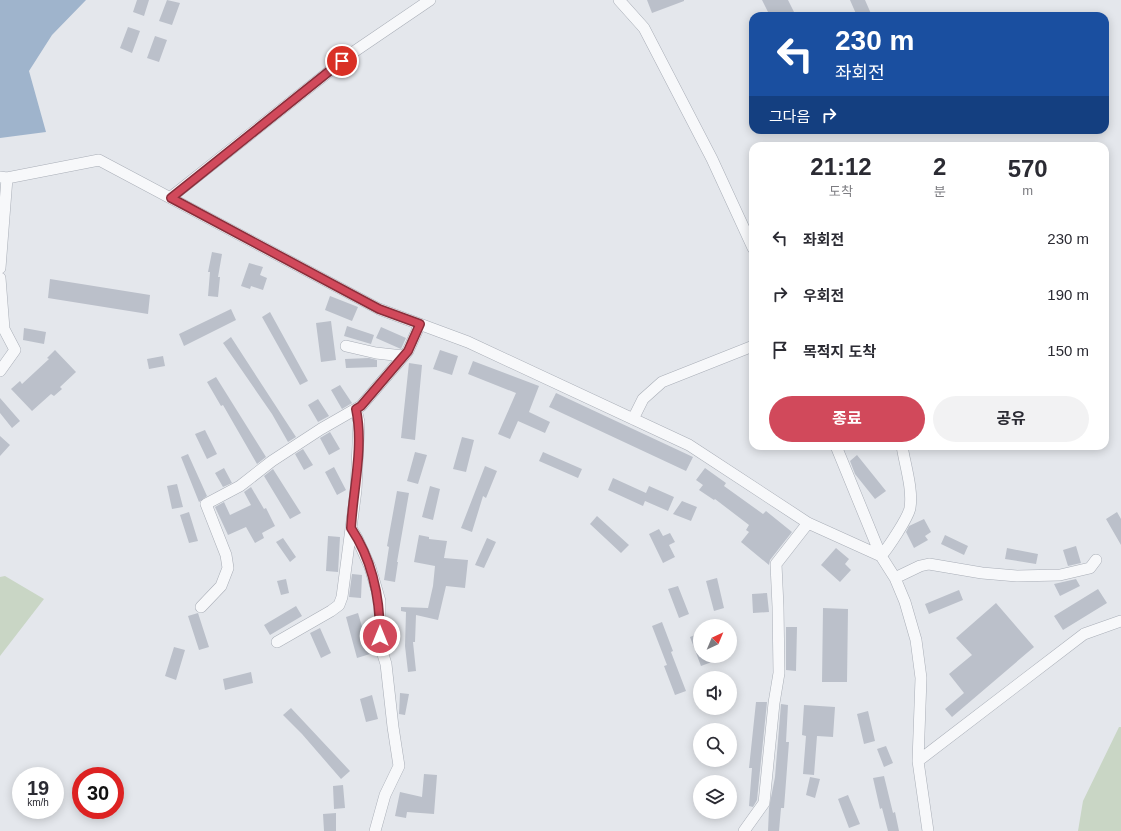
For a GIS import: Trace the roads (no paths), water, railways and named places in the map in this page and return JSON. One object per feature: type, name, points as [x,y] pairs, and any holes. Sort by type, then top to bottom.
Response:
[{"type":"street","points":[[171,198],[355,51],[430,0]]},
{"type":"street","points":[[620,0],[644,28],[712,159],[749,239]]},
{"type":"street","points":[[0,268],[4,178],[99,160],[379,309],[468,342],[689,445],[808,523],[880,556]]},
{"type":"street","points":[[0,278],[4,329],[15,350],[0,371]]},
{"type":"street","points":[[201,607],[221,586],[228,568],[226,555],[206,504],[240,486],[278,457],[361,406],[408,351],[420,324]]},
{"type":"street","points":[[346,346],[376,354],[403,356]]},
{"type":"street","points":[[634,419],[643,399],[662,382],[749,348]]},
{"type":"street","points":[[277,642],[331,611],[339,605],[342,598],[347,571],[356,490],[359,422],[356,409]]},
{"type":"street","points":[[838,450],[880,556],[895,578],[905,602],[916,640],[921,678],[918,761],[928,831]]},
{"type":"street","points":[[880,556],[888,547],[910,509],[910,495],[903,450]]},
{"type":"street","points":[[744,831],[764,803],[778,672],[778,607],[776,564],[808,523]]},
{"type":"street","points":[[351,528],[370,567],[380,601],[380,645],[386,664],[399,766],[385,794],[375,831]]},
{"type":"street","points":[[895,578],[925,564],[996,575],[1043,576],[1069,573],[1090,568],[1096,560]]},
{"type":"street","points":[[918,761],[1084,634],[1121,621]]},
{"type":"water","points":[[0,0],[86,0],[52,35],[29,71],[46,132],[0,138]]}]
